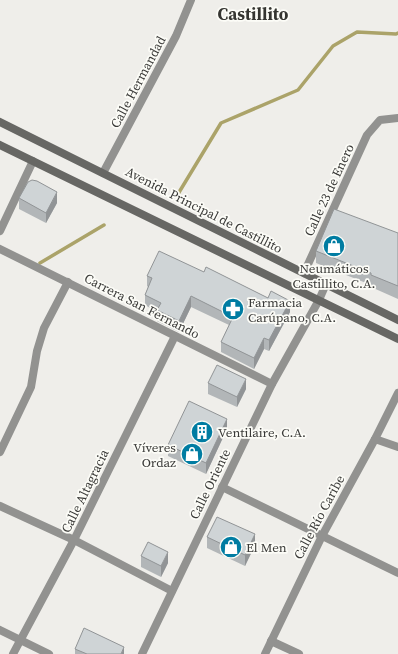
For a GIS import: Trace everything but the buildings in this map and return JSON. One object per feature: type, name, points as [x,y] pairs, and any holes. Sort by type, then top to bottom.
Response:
[{"type":"main road","name":"Avenida Principal de Castillito","points":[[0,122],[398,320]]},
{"type":"main road","points":[[0,145],[398,339]]},
{"type":"street","name":"Calle Hermandad","points":[[103,173],[176,36],[191,0]]},
{"type":"street","name":"Calle 23 de Enero","points":[[304,273],[367,135],[380,120],[398,118]]},
{"type":"street","points":[[0,231],[33,161]]},
{"type":"street","name":"Carrera San Fernando","points":[[0,249],[272,384]]},
{"type":"street","points":[[0,452],[31,387],[37,351],[44,328],[68,282]]},
{"type":"street","name":"Calle Oriente","points":[[142,654],[272,384],[319,300],[326,284]]},
{"type":"street","name":"Calle Altagracia","points":[[13,654],[74,540],[174,336]]},
{"type":"street","name":"Calle Río Caribe","points":[[265,654],[322,536],[375,439],[398,393]]},
{"type":"street","points":[[375,439],[398,447]]},
{"type":"street","points":[[222,486],[398,573]]},
{"type":"street","points":[[0,506],[74,540],[172,591]]},
{"type":"street","points":[[0,630],[49,654]]},
{"type":"street","points":[[271,641],[299,654]]},
{"type":"waterway","points":[[178,194],[221,123],[298,90],[333,46],[357,32],[398,33]]},
{"type":"waterway","points":[[40,263],[104,225]]},
{"type":"place","name":"Neumáticos Castillito, C.A.","points":[[334,246]]},
{"type":"place","name":"Farmacia Carúpano, C.A.","points":[[233,309]]},
{"type":"place","name":"Ventilaire, C.A.","points":[[202,432]]},
{"type":"place","name":"Víveres Ordaz","points":[[192,454]]},
{"type":"place","name":"El Men","points":[[231,547]]},
{"type":"district","name":"Castillito","points":[[253,14]]}]
